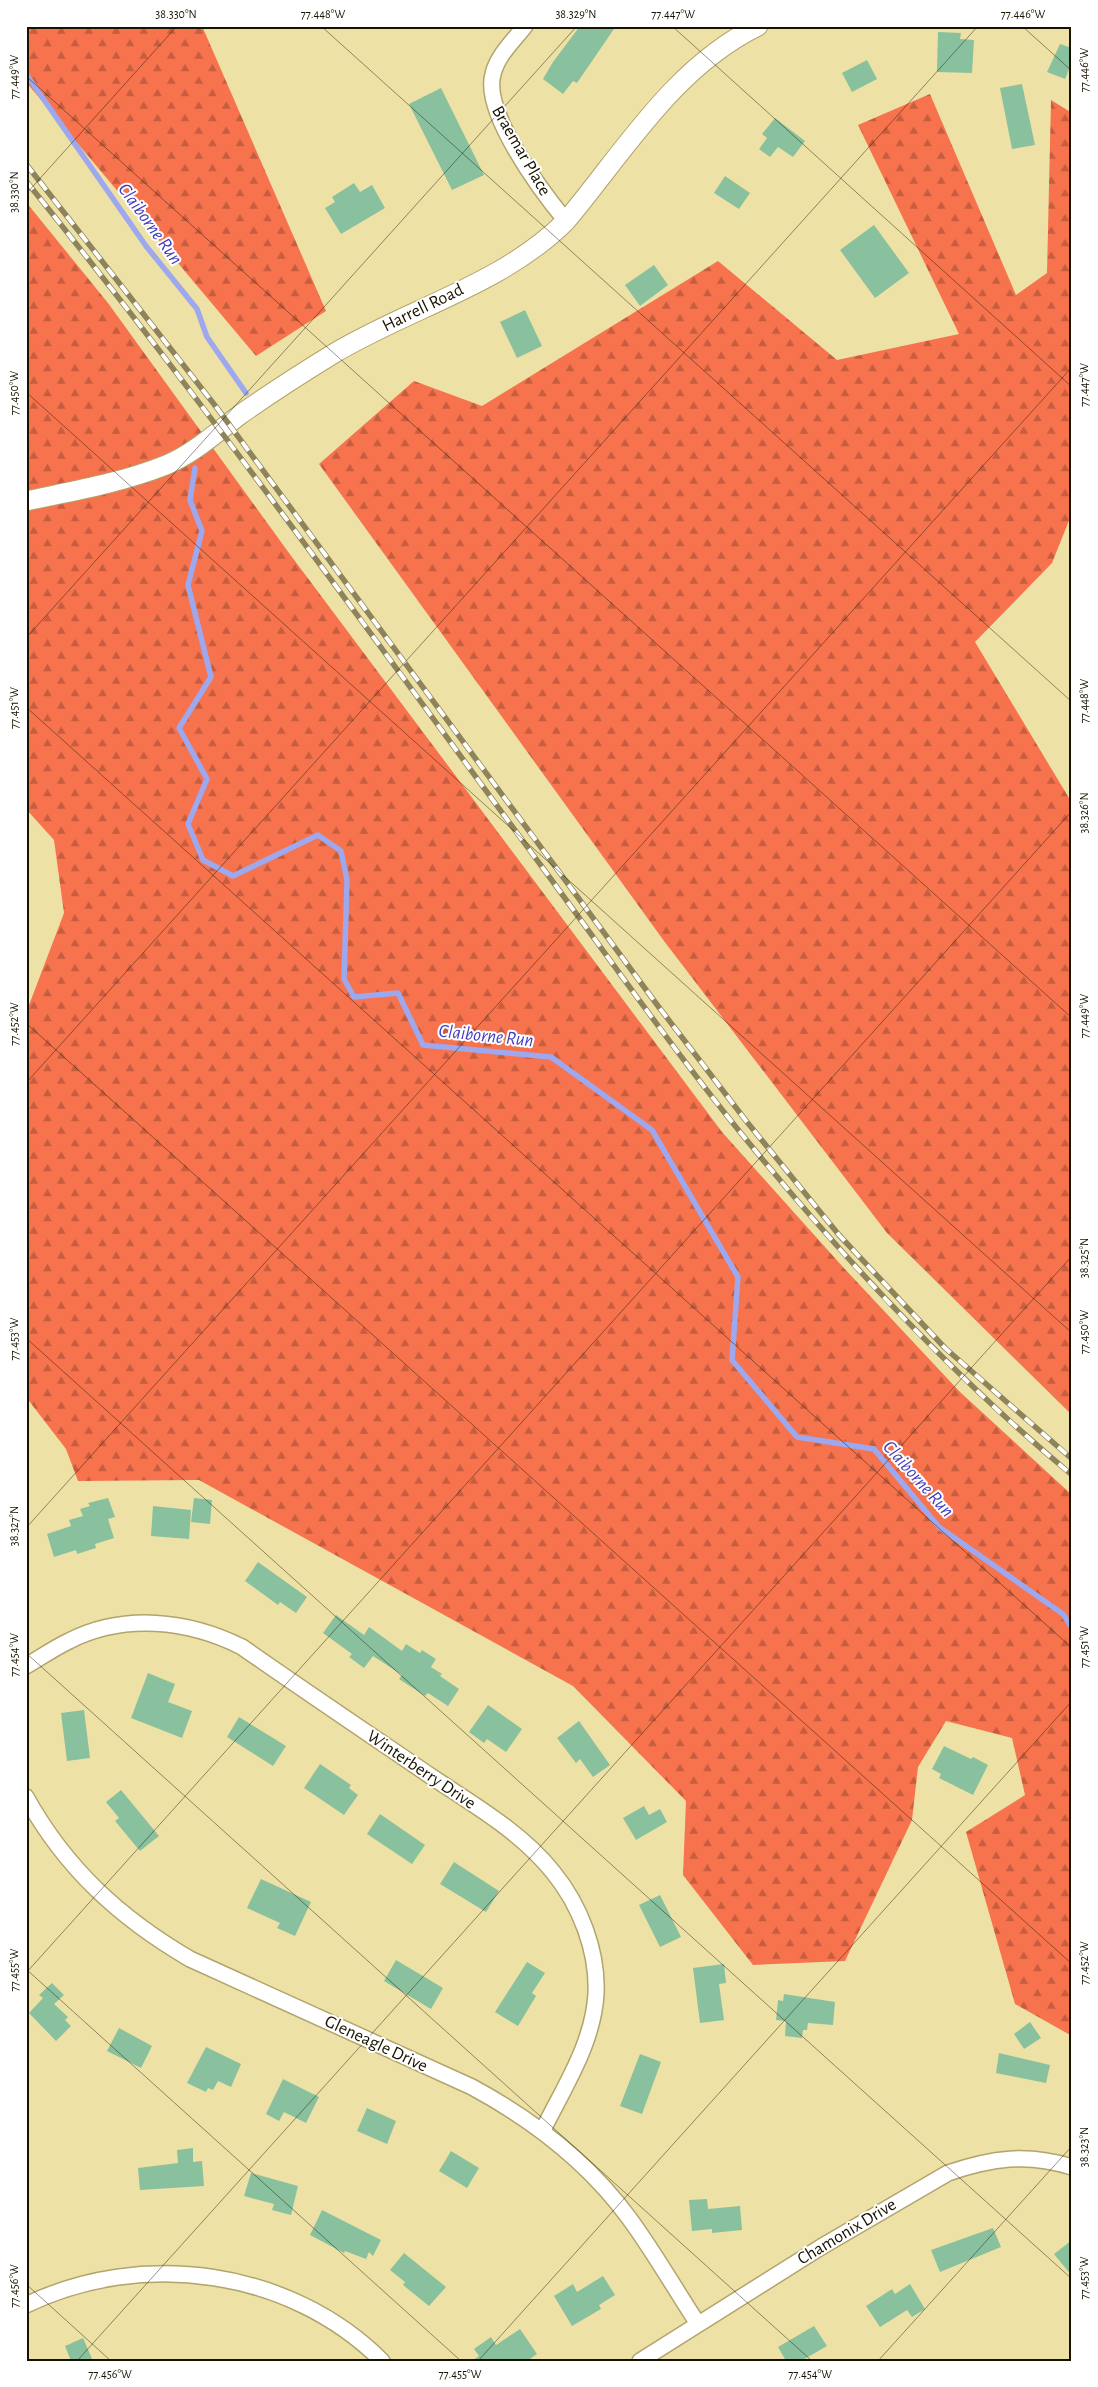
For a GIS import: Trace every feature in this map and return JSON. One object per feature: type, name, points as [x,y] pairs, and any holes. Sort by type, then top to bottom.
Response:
[{"type":"street","name":"Braemar Place","points":[[525,26],[499,60],[493,72],[491,86],[492,101],[509,136],[540,190],[566,222]]},
{"type":"street","name":"Harrell Road","points":[[26,501],[118,482],[168,464],[187,454],[243,413],[336,353],[519,260],[547,240],[566,222],[675,87],[716,52],[758,26]]},
{"type":"street","name":"Winterberry Drive","points":[[26,1666],[69,1641],[90,1632],[117,1625],[164,1623],[201,1630],[242,1648],[487,1815],[529,1846],[553,1872],[567,1891],[580,1917],[590,1944],[596,1973],[596,1995],[587,2038],[542,2130]]},
{"type":"street","name":"Gleneagle Drive","points":[[26,1797],[42,1825],[82,1876],[117,1910],[155,1938],[190,1959],[472,2087],[508,2107],[542,2130],[600,2184],[629,2218],[698,2324]]},
{"type":"street","name":"Chamonix Drive","points":[[640,2361],[822,2247],[948,2173],[969,2166],[1006,2158],[1035,2158],[1072,2167]]},
{"type":"street","points":[[26,2305],[72,2287],[109,2278],[146,2274],[213,2276],[249,2284],[284,2296],[310,2308],[348,2330],[382,2361]]},
{"type":"green space","points":[[26,26],[202,26],[326,311],[256,356],[26,82]]},
{"type":"green space","points":[[930,94],[1016,295],[1047,273],[1051,100],[1072,113],[1072,513],[1052,563],[975,642],[1072,803],[1072,1415],[887,1233],[664,941],[319,464],[414,381],[482,406],[718,261],[837,360],[959,334],[858,125]]},
{"type":"green space","points":[[26,202],[108,303],[289,553],[722,1132],[842,1266],[960,1392],[1072,1495],[1072,2036],[1015,2004],[966,1832],[1025,1795],[1012,1738],[946,1721],[918,1767],[912,1820],[845,1961],[753,1965],[683,1875],[686,1801],[573,1686],[199,1480],[78,1481],[66,1449],[26,1397],[26,1013],[64,913],[54,840],[26,809]]},
{"type":"building","points":[[580,26],[616,26],[577,83],[573,81],[563,94],[543,79],[553,62]]},
{"type":"building","points":[[938,32],[961,33],[960,39],[974,40],[972,73],[937,72]]},
{"type":"building","points":[[1060,44],[1072,48],[1072,62],[1065,79],[1047,72]]},
{"type":"building","points":[[867,60],[877,79],[852,92],[842,73]]},
{"type":"building","points":[[1022,84],[1035,145],[1012,149],[1000,88]]},
{"type":"building","points":[[441,88],[484,175],[452,190],[409,104]]},
{"type":"building","points":[[775,118],[805,141],[793,157],[778,147],[770,157],[759,149],[767,138],[762,134]]},
{"type":"building","points":[[725,176],[750,193],[739,209],[714,193]]},
{"type":"building","points":[[354,183],[360,192],[372,185],[385,208],[341,234],[325,208],[335,202],[332,197]]},
{"type":"building","points":[[874,225],[909,273],[875,298],[840,250]]},
{"type":"building","points":[[654,265],[668,285],[640,306],[625,285]]},
{"type":"building","points":[[525,310],[542,346],[517,358],[500,322]]},
{"type":"building","points":[[108,1498],[115,1517],[108,1519],[114,1538],[95,1544],[96,1548],[77,1554],[76,1550],[54,1557],[47,1534],[71,1526],[69,1520],[83,1516],[80,1509],[90,1506],[88,1503]]},
{"type":"building","points":[[194,1498],[212,1500],[210,1524],[191,1522]]},
{"type":"building","points":[[153,1506],[191,1510],[189,1539],[151,1536]]},
{"type":"building","points":[[258,1562],[307,1597],[296,1613],[280,1602],[278,1605],[245,1581]]},
{"type":"building","points":[[336,1615],[364,1635],[369,1627],[402,1651],[406,1644],[420,1653],[422,1650],[436,1659],[431,1667],[442,1674],[440,1676],[459,1689],[448,1706],[428,1693],[425,1696],[399,1679],[402,1675],[373,1656],[364,1668],[349,1657],[352,1654],[323,1633]]},
{"type":"building","points":[[148,1673],[175,1684],[168,1702],[192,1711],[182,1738],[131,1718]]},
{"type":"building","points":[[488,1705],[522,1729],[506,1752],[487,1739],[484,1743],[469,1732]]},
{"type":"building","points":[[84,1710],[90,1758],[67,1761],[61,1713]]},
{"type":"building","points":[[239,1717],[286,1746],[273,1766],[227,1737]]},
{"type":"building","points":[[579,1721],[610,1765],[593,1777],[580,1759],[576,1763],[557,1738]]},
{"type":"building","points":[[944,1746],[988,1765],[973,1795],[939,1778],[941,1774],[932,1769]]},
{"type":"building","points":[[320,1764],[351,1785],[349,1788],[358,1795],[344,1815],[304,1788]]},
{"type":"building","points":[[121,1790],[159,1836],[140,1851],[115,1821],[119,1818],[106,1802]]},
{"type":"building","points":[[644,1806],[649,1815],[660,1809],[667,1822],[636,1840],[623,1818]]},
{"type":"building","points":[[380,1814],[425,1845],[412,1864],[367,1834]]},
{"type":"building","points":[[454,1862],[499,1891],[486,1912],[440,1884]]},
{"type":"building","points":[[261,1879],[311,1902],[295,1936],[277,1928],[280,1923],[247,1908]]},
{"type":"building","points":[[660,1895],[681,1937],[660,1947],[639,1905]]},
{"type":"building","points":[[396,1960],[443,1988],[431,2009],[384,1981]]},
{"type":"building","points":[[527,1962],[545,1973],[532,1993],[536,1996],[518,2026],[495,2012]]},
{"type":"building","points":[[724,1964],[726,1983],[719,1984],[724,2020],[700,2023],[693,1968]]},
{"type":"building","points":[[52,1983],[64,1995],[54,2004],[68,2017],[65,2020],[71,2026],[56,2041],[29,2013],[43,1998],[39,1995]]},
{"type":"building","points":[[784,1994],[835,2002],[833,2025],[808,2023],[807,2030],[803,2030],[802,2038],[785,2036],[786,2021],[776,2020],[778,2000],[783,2001]]},
{"type":"building","points":[[1030,2022],[1041,2038],[1024,2049],[1014,2034]]},
{"type":"building","points":[[119,2028],[152,2046],[141,2068],[107,2051]]},
{"type":"building","points":[[206,2047],[241,2064],[231,2087],[218,2081],[213,2090],[208,2088],[206,2092],[187,2083]]},
{"type":"building","points":[[999,2053],[1050,2065],[1046,2083],[996,2073]]},
{"type":"building","points":[[640,2054],[661,2062],[642,2114],[620,2106]]},
{"type":"building","points":[[283,2079],[319,2097],[306,2123],[284,2112],[279,2121],[266,2114]]},
{"type":"building","points":[[367,2108],[396,2121],[387,2144],[357,2131]]},
{"type":"building","points":[[193,2148],[193,2162],[202,2161],[204,2186],[140,2190],[138,2168],[178,2163],[177,2150]]},
{"type":"building","points":[[451,2151],[479,2168],[467,2188],[439,2171]]},
{"type":"building","points":[[251,2173],[298,2186],[291,2215],[272,2210],[274,2204],[244,2196]]},
{"type":"building","points":[[707,2199],[708,2209],[740,2206],[742,2230],[712,2233],[712,2229],[692,2231],[689,2200]]},
{"type":"building","points":[[322,2210],[381,2240],[373,2256],[369,2252],[366,2259],[345,2251],[344,2253],[310,2235]]},
{"type":"building","points":[[993,2228],[1001,2247],[940,2272],[931,2250]]},
{"type":"building","points":[[1072,2240],[1072,2276],[1054,2254]]},
{"type":"building","points":[[404,2253],[446,2287],[429,2306],[403,2285],[405,2282],[390,2270]]},
{"type":"building","points":[[603,2276],[615,2295],[599,2305],[601,2309],[572,2326],[554,2296],[573,2284],[577,2292]]},
{"type":"building","points":[[910,2284],[925,2309],[912,2317],[907,2310],[880,2327],[866,2306],[892,2289],[895,2294]]},
{"type":"building","points":[[814,2326],[827,2346],[801,2361],[786,2361],[778,2347]]},
{"type":"building","points":[[520,2329],[537,2354],[527,2361],[472,2361],[479,2356],[474,2349],[491,2337],[496,2345]]},
{"type":"building","points":[[83,2338],[93,2361],[71,2361],[65,2346]]},
{"type":"waterway","name":"Claiborne Run","points":[[26,74],[146,246],[197,309],[207,337],[246,393]]},
{"type":"waterway","name":"Claiborne Run","points":[[195,468],[190,500],[202,531],[188,585],[211,677],[179,728],[207,779],[188,824],[203,860],[233,876],[318,835],[341,851],[347,880],[344,979],[354,997],[398,993],[423,1045],[551,1057],[652,1130],[738,1277],[732,1360],[797,1437],[874,1449],[939,1527],[1063,1614],[1072,1628]]},
{"type":"railway","points":[[26,164],[217,408],[658,1006],[747,1122],[839,1235],[945,1348],[1072,1459]]},
{"type":"railway","points":[[26,181],[225,437],[665,1035],[740,1132],[817,1224],[898,1312],[982,1396],[1072,1475]]}]
